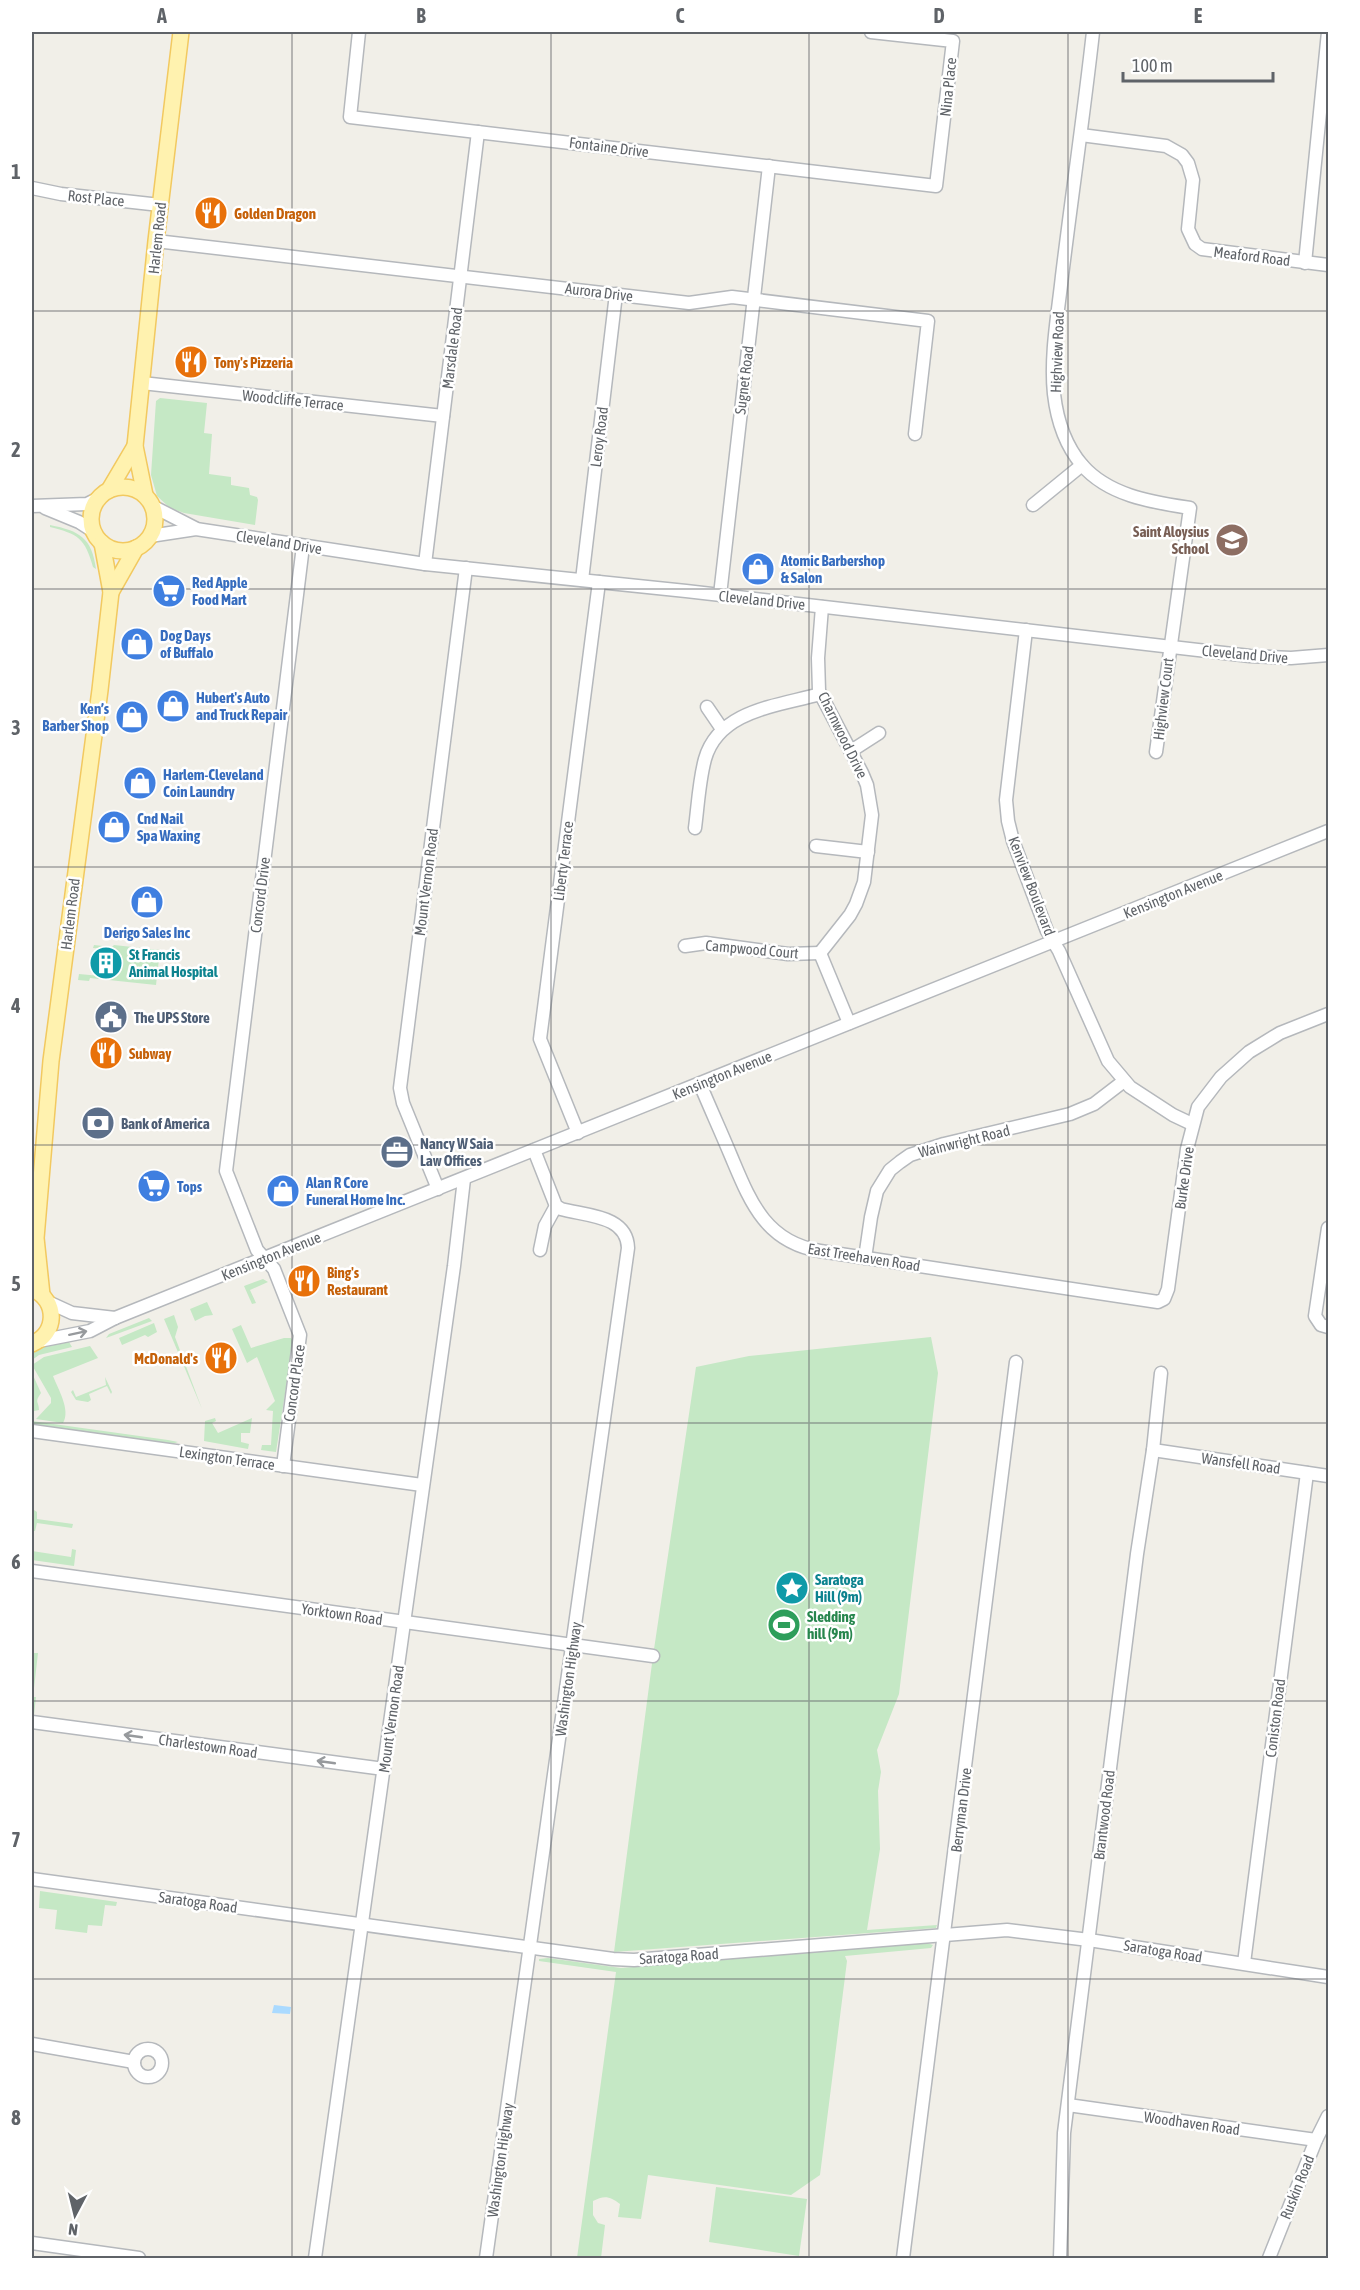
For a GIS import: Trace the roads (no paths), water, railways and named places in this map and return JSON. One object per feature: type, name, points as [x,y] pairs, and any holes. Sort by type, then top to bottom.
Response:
[{"type":"main road","name":"Harlem Road","points":[[148,501],[135,446],[181,32]]},
{"type":"main road","name":"Harlem Road","points":[[103,495],[135,446]]},
{"type":"main road","points":[[124,487],[138,491],[148,501],[155,518],[150,536],[136,548],[122,551],[108,547],[97,537],[91,514],[103,495],[124,487]]},
{"type":"main road","name":"Harlem Road","points":[[35,1343],[45,1335],[52,1319],[41,1295],[34,1242],[37,1146],[51,1062],[111,592],[97,537]]},
{"type":"main road","name":"Harlem Road","points":[[111,592],[136,548]]},
{"type":"street","name":"Fontaine Drive","points":[[359,32],[350,117],[936,186],[939,169]]},
{"type":"street","name":"Nina Place","points":[[876,32],[953,41],[939,169]]},
{"type":"street","name":"Highview Road","points":[[1093,32],[1056,331],[1054,383],[1056,411],[1069,446],[1082,465],[1095,477],[1131,496],[1190,508],[1170,646]]},
{"type":"street","points":[[1305,262],[1329,32]]},
{"type":"street","name":"Marsdale Road","points":[[425,564],[478,132]]},
{"type":"street","name":"Meaford Road","points":[[1081,135],[1166,146],[1182,155],[1188,163],[1193,180],[1188,229],[1195,244],[1202,249],[1329,265]]},
{"type":"street","name":"Sugnet Road","points":[[720,595],[769,166]]},
{"type":"street","name":"Rost Place","points":[[32,188],[61,194],[160,205]]},
{"type":"street","name":"Aurora Drive","points":[[156,241],[689,303],[732,297],[928,321],[915,434]]},
{"type":"street","name":"Leroy Road","points":[[582,580],[616,294]]},
{"type":"street","name":"Woodcliffe Terrace","points":[[142,383],[443,416]]},
{"type":"street","points":[[1033,505],[1082,465]]},
{"type":"street","points":[[36,506],[87,504],[103,495]]},
{"type":"street","name":"Cleveland Drive","points":[[148,501],[196,529]]},
{"type":"street","points":[[36,506],[79,522],[97,537]]},
{"type":"street","name":"Cleveland Drive","points":[[150,536],[196,529],[425,564],[720,595],[1250,656],[1291,658],[1329,655]]},
{"type":"street","name":"Concord Drive","points":[[253,1240],[226,1171],[303,546]]},
{"type":"street","name":"Mount Vernon Road","points":[[438,1189],[402,1103],[400,1088],[466,568]]},
{"type":"street","name":"Liberty Terrace","points":[[578,1133],[540,1039],[599,582]]},
{"type":"street","name":"Charnwood Drive","points":[[820,952],[856,904],[864,882],[872,805],[867,785],[820,694],[818,658],[822,607]]},
{"type":"street","name":"Kenview Boulevard","points":[[1026,630],[1006,808],[1013,841],[1047,931],[1105,1055],[1124,1081],[1151,1102],[1192,1124]]},
{"type":"street","name":"Highview Court","points":[[1156,752],[1170,646]]},
{"type":"street","points":[[695,828],[706,757],[711,743],[722,729],[748,714],[820,694]]},
{"type":"street","points":[[707,707],[722,729]]},
{"type":"street","points":[[851,751],[879,733]]},
{"type":"street","name":"Kensington Avenue","points":[[35,1343],[90,1331],[115,1318],[1329,831]]},
{"type":"street","points":[[816,846],[868,852]]},
{"type":"street","name":"Campwood Court","points":[[685,946],[706,943],[788,954],[820,952]]},
{"type":"street","points":[[820,952],[849,1023]]},
{"type":"street","name":"Burke Drive","points":[[1052,1286],[1152,1302],[1164,1299],[1168,1289],[1192,1124],[1198,1107],[1221,1077],[1249,1052],[1280,1033],[1329,1014]]},
{"type":"street","name":"Wainwright Road","points":[[865,1258],[877,1191],[890,1170],[910,1155],[944,1144],[1070,1114],[1094,1104],[1124,1081]]},
{"type":"street","name":"East Treehaven Road","points":[[700,1084],[754,1208],[769,1227],[788,1240],[811,1250],[1052,1286]]},
{"type":"street","points":[[534,1150],[556,1206],[545,1226],[540,1250]]},
{"type":"street","name":"Mount Vernon Road","points":[[315,2259],[453,1276],[464,1179]]},
{"type":"street","name":"Washington Highway","points":[[486,2259],[573,1646],[627,1241],[620,1226],[556,1206]]},
{"type":"street","points":[[1323,1324],[1316,1316],[1329,1228]]},
{"type":"street","name":"Concord Place","points":[[253,1240],[257,1250],[274,1269],[301,1339],[283,1466]]},
{"type":"street","name":"Kensington Avenue","points":[[41,1295],[72,1313],[115,1318]]},
{"type":"street","name":"Berryman Drive","points":[[903,2259],[1016,1362]]},
{"type":"street","name":"Brantwood Road","points":[[1060,2259],[1062,2162],[1068,2105],[1161,1373]]},
{"type":"street","name":"Lexington Terrace","points":[[32,1431],[422,1485]]},
{"type":"street","name":"Wansfell Road","points":[[1153,1450],[1329,1476]]},
{"type":"street","name":"Coniston Road","points":[[1244,1963],[1307,1473]]},
{"type":"street","name":"Yorktown Road","points":[[32,1571],[653,1656]]},
{"type":"street","name":"Charlestown Road","points":[[32,1722],[384,1769]]},
{"type":"street","name":"Saratoga Road","points":[[32,1879],[613,1959],[634,1960],[1007,1930],[1089,1940],[1329,1977]]},
{"type":"street","points":[[32,2044],[134,2062]]},
{"type":"street","name":"Woodhaven Road","points":[[1068,2105],[1316,2140]]},
{"type":"street","name":"Ruskin Road","points":[[1269,2259],[1316,2140],[1329,2116]]},
{"type":"street","points":[[32,2243],[139,2259]]},
{"type":"water","points":[[274,2005],[291,2007],[290,2014],[272,2013]]},
{"type":"place","name":"Golden Dragon","points":[[211,213]]},
{"type":"place","name":"Tony's Pizzeria","points":[[191,362]]},
{"type":"place","name":"Saint Aloysius School","points":[[1232,540]]},
{"type":"place","name":"Atomic Barbershop & Salon","points":[[758,569]]},
{"type":"place","name":"Red Apple Food Mart","points":[[169,591]]},
{"type":"place","name":"Dog Days of Buffalo","points":[[137,644]]},
{"type":"place","name":"Hubert's Auto and Truck Repair","points":[[173,706]]},
{"type":"place","name":"Ken’s Barber Shop","points":[[132,717]]},
{"type":"place","name":"Harlem-Cleveland Coin Laundry","points":[[140,783]]},
{"type":"place","name":"Cnd Nail Spa Waxing","points":[[114,827]]},
{"type":"place","name":"Derigo Sales Inc","points":[[147,902]]},
{"type":"place","name":"St Francis Animal Hospital","points":[[106,963]]},
{"type":"place","name":"The UPS Store","points":[[111,1017]]},
{"type":"place","name":"Subway","points":[[106,1053]]},
{"type":"place","name":"Bank of America","points":[[98,1123]]},
{"type":"place","name":"Nancy W Saia Law Offices","points":[[397,1152]]},
{"type":"place","name":"Tops","points":[[154,1186]]},
{"type":"place","name":"Alan R Core Funeral Home Inc.","points":[[283,1191]]},
{"type":"place","name":"Bing's Restaurant","points":[[304,1281]]},
{"type":"place","name":"McDonald's","points":[[221,1358]]},
{"type":"place","name":"Saratoga Hill (9m)","points":[[792,1588]]},
{"type":"place","name":"Sledding hill (9m)","points":[[784,1625]]}]
